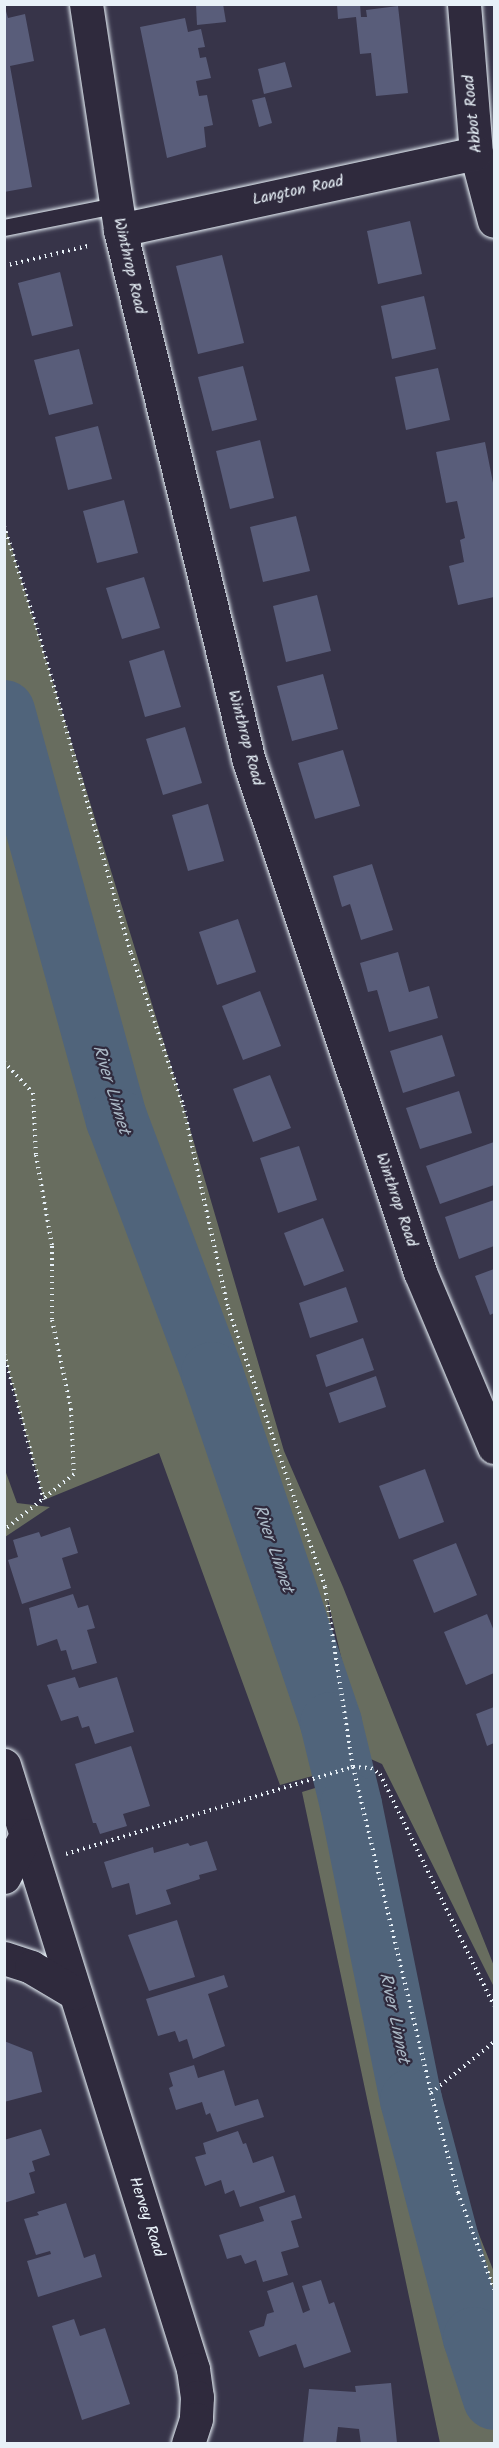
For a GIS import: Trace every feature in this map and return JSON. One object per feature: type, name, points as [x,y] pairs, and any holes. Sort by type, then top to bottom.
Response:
[{"type":"street","name":"Winthrop Road","points":[[86,4],[118,218],[249,761],[420,1272],[495,1447]]},
{"type":"street","name":"Abbot Road","points":[[464,4],[476,153],[495,221]]},
{"type":"street","name":"Langton Road","points":[[118,218],[476,153]]},
{"type":"street","name":"Hervey Road","points":[[4,1765],[193,2369],[197,2397],[196,2419],[188,2444]]},
{"type":"street","points":[[4,1877],[30,1849]]},
{"type":"street","points":[[4,1958],[40,1971],[75,1993]]},
{"type":"lane","points":[[4,228],[118,218]]},
{"type":"path","points":[[4,266],[91,245]]},
{"type":"path","points":[[4,526],[37,628],[131,953],[183,1105],[228,1308],[325,1587],[354,1767],[431,2093],[458,2193],[495,2289]]},
{"type":"path","points":[[4,1062],[33,1093],[36,1155],[52,1246],[52,1320],[71,1409],[74,1474],[4,1530]]},
{"type":"path","points":[[4,1354],[44,1500]]},
{"type":"path","points":[[30,1849],[354,1767],[371,1767],[380,1774],[495,2006]]},
{"type":"path","points":[[431,2093],[495,2042]]},
{"type":"green space","points":[[5,526],[183,1105],[284,1451],[343,1587],[494,1966],[494,1987],[382,1764],[364,1756],[327,1596],[348,1759],[316,1775],[280,1785],[159,1453],[44,1500],[4,1354]]},
{"type":"green space","points":[[5,1470],[17,1503],[50,1507],[5,1537]]},
{"type":"green space","points":[[348,1778],[413,2070],[494,2272],[494,2443],[440,2443],[302,1792]]},
{"type":"building","points":[[4,4],[8,18],[25,14],[34,61],[10,66],[32,187],[4,192]]},
{"type":"building","points":[[196,4],[223,4],[226,22],[197,25]]},
{"type":"building","points":[[337,4],[360,4],[361,17],[367,17],[366,10],[398,6],[408,93],[376,96],[371,53],[360,54],[356,17],[338,19]]},
{"type":"building","points":[[185,18],[188,32],[201,29],[205,47],[198,48],[200,58],[206,57],[211,78],[196,81],[199,96],[207,95],[213,125],[204,127],[206,147],[167,158],[140,27]]},
{"type":"building","points":[[285,62],[292,87],[264,94],[258,69]]},
{"type":"building","points":[[265,97],[272,123],[259,127],[252,100]]},
{"type":"building","points":[[410,221],[422,274],[378,284],[367,231]]},
{"type":"building","points":[[222,255],[244,343],[198,354],[176,266]]},
{"type":"building","points":[[60,272],[73,326],[32,336],[18,283]]},
{"type":"building","points":[[424,296],[436,349],[392,359],[381,306]]},
{"type":"building","points":[[79,349],[93,404],[49,415],[34,360]]},
{"type":"building","points":[[243,366],[257,420],[212,431],[198,377]]},
{"type":"building","points":[[438,368],[450,420],[406,430],[395,377]]},
{"type":"building","points":[[98,426],[112,479],[68,490],[55,437]]},
{"type":"building","points":[[260,440],[274,498],[230,509],[216,451]]},
{"type":"building","points":[[485,442],[494,488],[494,597],[458,605],[449,566],[464,562],[460,540],[465,538],[457,501],[446,503],[436,452]]},
{"type":"building","points":[[124,500],[138,553],[97,563],[83,511]]},
{"type":"building","points":[[296,516],[310,571],[263,582],[250,527]]},
{"type":"building","points":[[144,577],[160,628],[122,639],[106,588]]},
{"type":"building","points":[[317,595],[331,651],[286,662],[273,606]]},
{"type":"building","points":[[164,650],[181,707],[145,717],[129,661]]},
{"type":"building","points":[[323,674],[338,729],[292,741],[277,686]]},
{"type":"building","points":[[185,727],[202,783],[163,795],[146,739]]},
{"type":"building","points":[[343,750],[360,806],[315,819],[298,763]]},
{"type":"building","points":[[208,804],[224,861],[188,871],[172,815]]},
{"type":"building","points":[[372,864],[393,930],[361,940],[350,904],[342,907],[333,876]]},
{"type":"building","points":[[238,919],[256,972],[217,985],[199,932]]},
{"type":"building","points":[[398,952],[409,992],[429,986],[438,1018],[389,1032],[377,990],[368,992],[360,963]]},
{"type":"building","points":[[260,991],[281,1046],[243,1060],[222,1006]]},
{"type":"building","points":[[442,1035],[455,1076],[403,1093],[390,1051]]},
{"type":"building","points":[[270,1075],[291,1128],[253,1142],[233,1089]]},
{"type":"building","points":[[459,1091],[472,1133],[420,1149],[406,1108]]},
{"type":"building","points":[[494,1142],[494,1185],[440,1204],[426,1166]]},
{"type":"building","points":[[299,1146],[317,1200],[278,1213],[260,1158]]},
{"type":"building","points":[[494,1200],[494,1246],[459,1259],[445,1217]]},
{"type":"building","points":[[323,1218],[344,1271],[304,1286],[284,1233]]},
{"type":"building","points":[[494,1269],[494,1313],[490,1315],[475,1276]]},
{"type":"building","points":[[346,1287],[358,1322],[310,1338],[299,1303]]},
{"type":"building","points":[[363,1338],[374,1370],[326,1387],[316,1355]]},
{"type":"building","points":[[376,1376],[386,1407],[339,1423],[329,1393]]},
{"type":"building","points":[[425,1469],[444,1522],[399,1539],[379,1486]]},
{"type":"building","points":[[70,1527],[78,1553],[62,1558],[71,1588],[22,1604],[8,1560],[18,1557],[13,1540],[39,1532],[41,1537]]},
{"type":"building","points":[[456,1543],[477,1595],[434,1613],[413,1560]]},
{"type":"building","points":[[73,1594],[78,1608],[88,1605],[95,1628],[87,1630],[97,1663],[72,1670],[66,1650],[61,1651],[57,1639],[37,1646],[29,1608]]},
{"type":"building","points":[[487,1614],[494,1631],[494,1673],[466,1685],[444,1632]]},
{"type":"building","points":[[75,1677],[79,1688],[117,1677],[134,1732],[95,1744],[89,1726],[82,1728],[78,1716],[61,1721],[47,1685]]},
{"type":"building","points":[[494,1707],[494,1743],[487,1746],[476,1714]]},
{"type":"building","points":[[131,1746],[150,1806],[123,1814],[127,1826],[100,1834],[96,1823],[93,1823],[75,1764]]},
{"type":"building","points":[[207,1841],[217,1870],[199,1875],[200,1879],[166,1890],[171,1904],[136,1915],[129,1883],[112,1888],[104,1862],[153,1847],[154,1853],[188,1843],[190,1846]]},
{"type":"building","points":[[177,1920],[195,1977],[149,1991],[128,1935]]},
{"type":"building","points":[[224,1975],[228,1987],[208,1994],[225,2046],[193,2059],[187,2039],[179,2042],[175,2031],[158,2036],[146,1999]]},
{"type":"building","points":[[4,2041],[32,2052],[42,2092],[4,2102]]},
{"type":"building","points":[[194,2065],[198,2078],[224,2070],[235,2106],[258,2099],[264,2117],[217,2132],[210,2113],[206,2115],[202,2102],[176,2110],[169,2088],[173,2086],[169,2073]]},
{"type":"building","points":[[41,2129],[50,2155],[32,2161],[35,2171],[29,2173],[35,2193],[4,2203],[4,2140]]},
{"type":"building","points":[[238,2131],[243,2144],[246,2143],[253,2163],[273,2156],[285,2192],[240,2207],[234,2190],[225,2194],[221,2180],[205,2186],[195,2157],[206,2154],[203,2143]]},
{"type":"building","points":[[295,2195],[302,2218],[291,2221],[299,2247],[281,2252],[288,2275],[263,2282],[256,2260],[245,2264],[241,2255],[227,2259],[219,2235],[264,2221],[259,2207]]},
{"type":"building","points":[[66,2203],[84,2258],[95,2254],[102,2277],[38,2297],[27,2261],[51,2254],[50,2251],[36,2255],[24,2219],[39,2215],[37,2212]]},
{"type":"building","points":[[321,2280],[329,2304],[334,2302],[351,2352],[304,2368],[296,2344],[259,2357],[249,2331],[264,2326],[267,2314],[274,2312],[267,2291],[293,2282],[303,2313],[310,2310],[302,2286]]},
{"type":"building","points":[[74,2319],[80,2336],[105,2328],[130,2404],[82,2420],[52,2326]]},
{"type":"building","points":[[391,2383],[397,2443],[361,2444],[359,2429],[338,2427],[336,2444],[303,2444],[309,2389],[356,2392],[355,2386]]},
{"type":"waterway","name":"River Linnet","points":[[4,711],[117,1120],[212,1373],[331,1723],[351,1805],[411,2100],[474,2338],[494,2399]]}]
